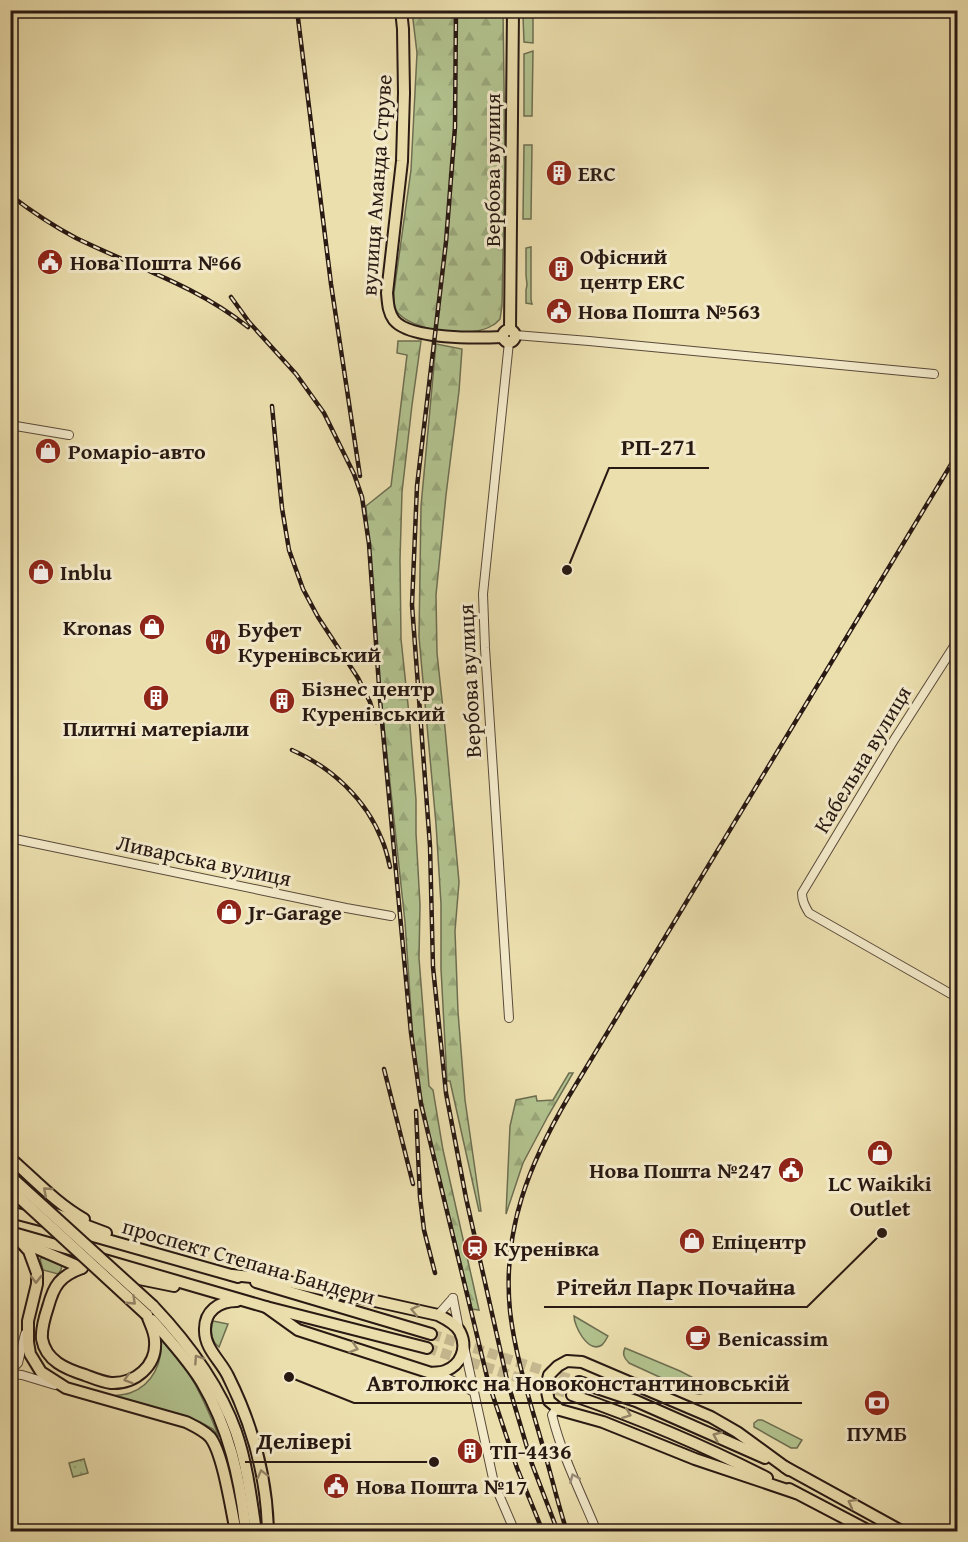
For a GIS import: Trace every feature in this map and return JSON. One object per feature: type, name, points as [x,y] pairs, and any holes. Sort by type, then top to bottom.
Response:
[{"type":"main road","name":"вулиця Аманда Струве","points":[[401,10],[404,93],[402,161],[387,293],[388,309],[395,322],[424,333],[455,338],[510,336]]},
{"type":"main road","name":"Вербова вулиця","points":[[510,336],[513,10]]},
{"type":"main road","points":[[10,1158],[76,1215],[147,1251]]},
{"type":"main road","points":[[10,1176],[192,1350],[208,1373],[237,1433],[251,1496],[256,1532]]},
{"type":"main road","points":[[10,1189],[150,1311],[200,1380],[222,1421],[232,1452],[239,1480],[246,1532]]},
{"type":"main road","points":[[10,1200],[113,1235]]},
{"type":"main road","name":"проспект Степана Бандери","points":[[10,1212],[431,1334]]},
{"type":"main road","name":"проспект Степана Бандери","points":[[10,1232],[266,1307],[428,1348]]},
{"type":"main road","points":[[15,1239],[82,1268],[248,1301]]},
{"type":"main road","points":[[15,1239],[29,1251],[37,1273],[37,1284],[28,1321],[28,1342],[30,1354],[40,1372],[66,1388],[186,1422],[198,1428],[209,1437],[219,1453],[236,1532]]},
{"type":"main road","points":[[82,1268],[66,1275],[58,1283],[45,1316],[42,1339],[46,1350],[58,1364],[71,1371],[111,1383],[135,1378],[147,1369],[155,1352],[150,1311]]},
{"type":"main road","points":[[232,1275],[281,1280],[438,1315],[450,1321],[460,1331],[464,1345],[461,1357],[454,1366],[443,1372],[431,1373],[298,1330],[266,1307]]},
{"type":"main road","points":[[248,1301],[228,1301],[219,1304],[209,1314],[204,1330],[206,1340],[227,1375],[249,1428],[267,1498],[268,1532]]},
{"type":"main road","points":[[789,1470],[737,1432],[711,1417],[582,1362],[567,1361],[549,1375],[546,1387],[549,1401],[560,1410],[603,1422],[695,1459],[796,1493]]},
{"type":"main road","points":[[579,1382],[636,1401],[705,1431],[789,1470],[903,1532]]},
{"type":"main road","points":[[572,1395],[688,1439],[871,1532]]},
{"type":"street","points":[[510,336],[589,341],[934,374]]},
{"type":"street","name":"Вербова вулиця","points":[[509,1018],[483,594],[510,336]]},
{"type":"street","points":[[10,424],[69,435]]},
{"type":"street","name":"Кабельна вулиця","points":[[957,640],[802,893],[802,899],[809,913],[957,998]]},
{"type":"street","name":"Ливарська вулиця","points":[[10,838],[391,916]]},
{"type":"street","points":[[438,1315],[453,1299],[460,1331]]},
{"type":"street","points":[[28,1321],[18,1363],[10,1372],[66,1388]]},
{"type":"street","points":[[464,1345],[494,1483],[515,1532]]},
{"type":"street","points":[[431,1373],[447,1378],[474,1392]]},
{"type":"street","points":[[560,1410],[555,1411],[552,1415],[555,1427],[563,1453],[597,1532]]},
{"type":"street","points":[[229,1499],[231,1520],[229,1532]]},
{"type":"green space","points":[[412,11],[503,11],[505,159],[502,306],[500,319],[496,323],[472,332],[445,331],[418,325],[399,314],[394,304],[411,170],[417,53]]},
{"type":"green space","points":[[533,14],[533,43],[524,42],[523,16]]},
{"type":"green space","points":[[533,51],[532,116],[524,116],[524,54]]},
{"type":"green space","points":[[524,145],[532,145],[531,219],[523,219]]},
{"type":"green space","points":[[531,247],[532,304],[526,303],[526,248]]},
{"type":"green space","points":[[398,341],[421,341],[402,492],[400,560],[401,639],[416,800],[420,905],[419,958],[429,1086],[433,1090],[443,1150],[479,1310],[472,1309],[418,1083],[405,922],[381,699],[366,506],[391,486],[407,355],[397,353]]},
{"type":"green space","points":[[436,344],[462,349],[436,595],[437,653],[459,882],[455,931],[458,1012],[465,1100],[481,1211],[479,1211],[450,1081],[447,1081],[436,824],[419,637],[421,506]]},
{"type":"green space","points":[[569,1073],[573,1073],[523,1163],[506,1214],[510,1126],[516,1100],[536,1096],[537,1101],[553,1100]]},
{"type":"green space","points":[[43,1257],[62,1265],[58,1274],[43,1270],[40,1259]]},
{"type":"green space","points":[[574,1316],[608,1336],[602,1345],[592,1346],[583,1338],[576,1326]]},
{"type":"green space","points":[[213,1321],[228,1324],[219,1347],[212,1336]]},
{"type":"green space","points":[[161,1339],[188,1373],[219,1437],[213,1429],[200,1422],[111,1396],[130,1393],[145,1384],[155,1372],[158,1364]]},
{"type":"green space","points":[[625,1348],[709,1386],[702,1394],[692,1392],[629,1363],[624,1356]]},
{"type":"green space","points":[[758,1420],[802,1440],[797,1448],[791,1448],[754,1427],[754,1423]]},
{"type":"green space","points":[[84,1459],[88,1473],[73,1477],[69,1463]]},
{"type":"tunnel","points":[[431,1334],[579,1382]]},
{"type":"tunnel","points":[[427,1348],[572,1395]]},
{"type":"railway","points":[[297,10],[331,284],[360,476]]},
{"type":"railway","points":[[456,10],[455,127],[446,242],[417,486],[412,605],[430,846],[433,967],[446,1093],[466,1198],[507,1380],[532,1464],[558,1532]]},
{"type":"railway","points":[[10,195],[67,233],[186,288],[228,312],[248,327]]},
{"type":"railway","points":[[231,297],[249,322],[296,374],[324,413],[354,474],[362,497],[369,544],[380,700],[411,1033],[421,1104],[488,1381],[517,1468],[543,1532]]},
{"type":"railway","points":[[272,406],[282,508],[289,550],[303,589],[318,617],[358,678],[370,702],[376,722]]},
{"type":"railway","points":[[567,1532],[523,1376],[510,1311],[510,1253],[515,1225],[531,1173],[569,1096],[958,453]]},
{"type":"railway","points":[[292,750],[320,765],[357,798],[375,825],[385,847],[390,867]]},
{"type":"railway","points":[[384,1069],[413,1184]]},
{"type":"railway","points":[[416,1111],[420,1197],[424,1230],[435,1273]]},
{"type":"place","name":"ERC","points":[[559,173]]},
{"type":"place","name":"Нова Пошта №66","points":[[50,262]]},
{"type":"place","name":"Офісний центр ERC","points":[[561,269]]},
{"type":"place","name":"Нова Пошта №563","points":[[559,311]]},
{"type":"place","name":"Ромаріо-авто","points":[[48,451]]},
{"type":"place","name":"РП-271","points":[[567,570]]},
{"type":"place","name":"Inblu","points":[[41,572]]},
{"type":"place","name":"Kronas","points":[[152,627]]},
{"type":"place","name":"Буфет Куренівський","points":[[218,642]]},
{"type":"place","name":"Плитні матеріали","points":[[156,698]]},
{"type":"place","name":"Бізнес центр Куренівський","points":[[282,701]]},
{"type":"place","name":"Jr-Garage","points":[[229,912]]},
{"type":"place","name":"LC Waikiki Outlet","points":[[880,1153]]},
{"type":"place","name":"Нова Пошта №247","points":[[791,1170]]},
{"type":"place","name":"Рітейл Парк Почайна","points":[[882,1233]]},
{"type":"place","name":"Епіцентр","points":[[692,1241]]},
{"type":"place","name":"Куренівка","points":[[475,1248]]},
{"type":"place","name":"Benicassim","points":[[698,1338]]},
{"type":"place","name":"Автолюкс на Новоконстантиновській","points":[[289,1377]]},
{"type":"place","name":"ПУМБ","points":[[877,1403]]},
{"type":"place","name":"ТП-4436","points":[[470,1451]]},
{"type":"place","name":"Делівері","points":[[434,1462]]},
{"type":"place","name":"Нова Пошта №17","points":[[336,1486]]}]
